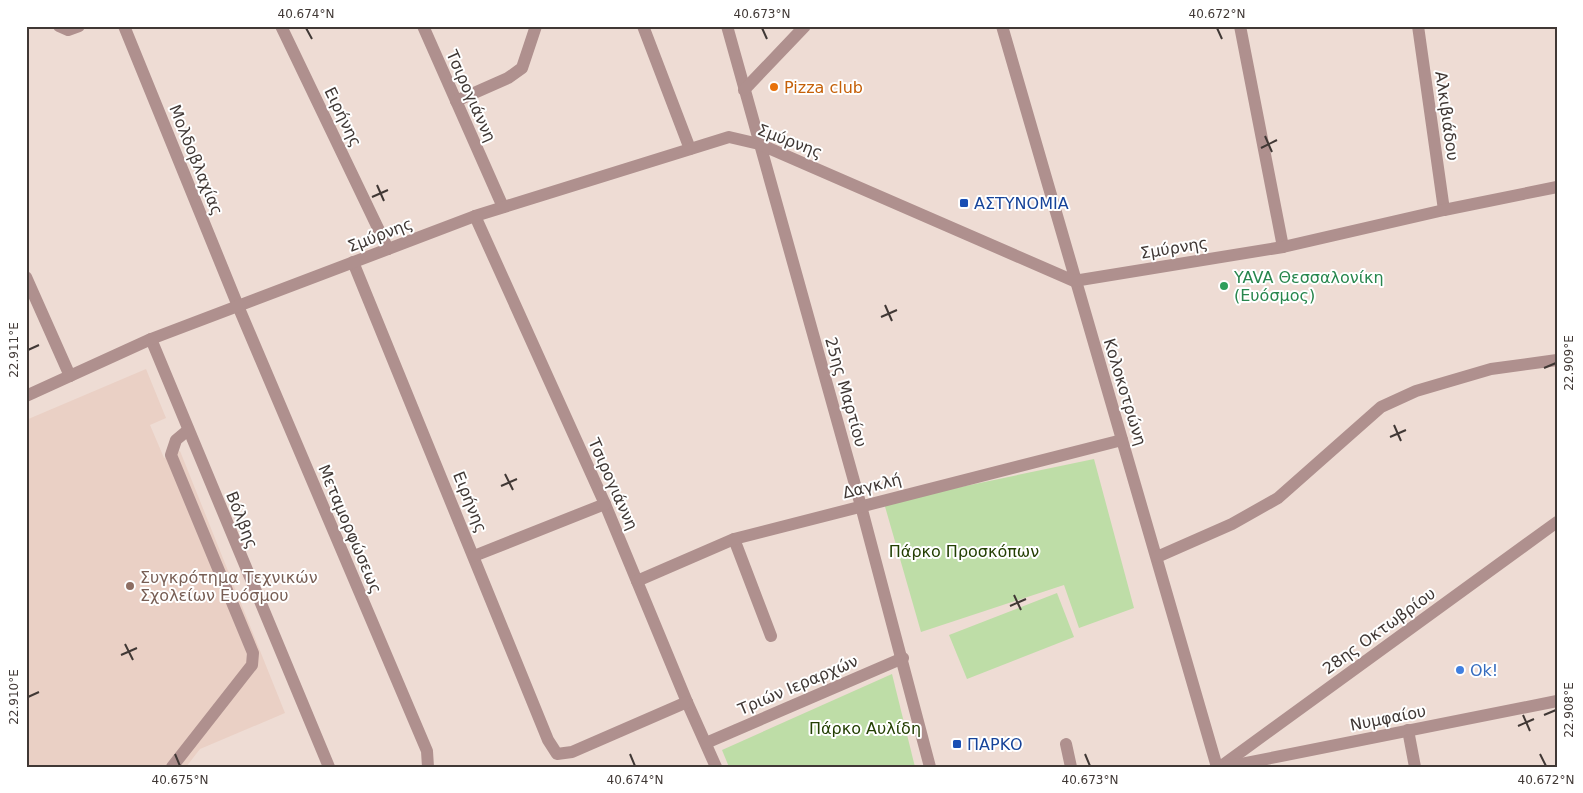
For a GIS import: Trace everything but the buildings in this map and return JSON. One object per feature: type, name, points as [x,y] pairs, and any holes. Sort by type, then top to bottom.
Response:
[{"type":"street","points":[[59,26],[68,30],[79,26]]},
{"type":"street","name":"Μολδοβλαχίας","points":[[124,26],[238,306]]},
{"type":"street","name":"Ειρήνης","points":[[281,26],[388,249]]},
{"type":"street","name":"Τσιρογιάννη","points":[[423,26],[502,207]]},
{"type":"street","points":[[456,101],[508,78],[522,68],[536,26]]},
{"type":"street","points":[[643,26],[690,150]]},
{"type":"street","name":"25ης Μαρτίου","points":[[726,26],[903,658],[930,767]]},
{"type":"street","points":[[744,90],[804,26]]},
{"type":"street","name":"Κολοκοτρώνη","points":[[1002,26],[1074,281],[1218,767]]},
{"type":"street","points":[[1240,26],[1283,247]]},
{"type":"street","name":"Αλκιβιάδου","points":[[1418,26],[1444,210]]},
{"type":"street","name":"Σμύρνης","points":[[26,396],[151,339],[475,216],[729,137],[759,144],[1074,281],[1283,247],[1444,210],[1557,187]]},
{"type":"street","name":"Τσιρογιάννη","points":[[475,216],[606,504],[687,702],[716,767]]},
{"type":"street","name":"Ειρήνης","points":[[353,262],[548,740],[557,754],[572,752],[687,702]]},
{"type":"street","points":[[26,277],[70,376]]},
{"type":"street","name":"Μεταμορφώσεως","points":[[238,306],[426,751],[428,766]]},
{"type":"street","name":"Βόλβης","points":[[151,339],[328,767]]},
{"type":"street","points":[[1157,557],[1232,524],[1278,498],[1381,407],[1416,391],[1491,369],[1557,360]]},
{"type":"street","points":[[172,767],[252,665],[253,653],[171,455],[176,440],[188,430]]},
{"type":"street","name":"Δαγκλή","points":[[637,581],[734,539],[1122,440]]},
{"type":"street","points":[[474,556],[606,504]]},
{"type":"street","name":"28ης Οκτωβρίου","points":[[1218,767],[1557,522]]},
{"type":"street","points":[[734,539],[771,636]]},
{"type":"street","name":"Τριών Ιεραρχών","points":[[706,742],[903,658]]},
{"type":"street","name":"Νυμφαίου","points":[[1226,767],[1557,701]]},
{"type":"street","points":[[1408,730],[1416,767]]},
{"type":"street","points":[[1066,744],[1071,767]]},
{"type":"shaded area","name":"Συγκρότημα Τεχνικών Σχολείων Ευόσμου","points":[[146,369],[166,418],[150,425],[164,458],[180,451],[285,713],[200,749],[186,767],[26,767],[26,420]]},
{"type":"green space","name":"Πάρκο Προσκόπων","points":[[1094,459],[1134,608],[1079,628],[1064,585],[921,632],[884,503]]},
{"type":"green space","points":[[1057,593],[1074,637],[967,679],[949,635]]},
{"type":"green space","name":"Πάρκο Αυλίδη","points":[[892,674],[915,767],[729,767],[722,750]]},
{"type":"place","name":"Pizza club","points":[[774,87]]},
{"type":"place","name":"ΑΣΤΥΝΟΜΙΑ","points":[[964,203]]},
{"type":"place","name":"YAVA Θεσσαλονίκη (Ευόσμος)","points":[[1224,286]]},
{"type":"place","name":"Συγκρότημα Τεχνικών Σχολείων Ευόσμου","points":[[130,586]]},
{"type":"place","name":"Ok!","points":[[1460,670]]},
{"type":"place","name":"ΠΑΡΚΟ","points":[[957,744]]}]
